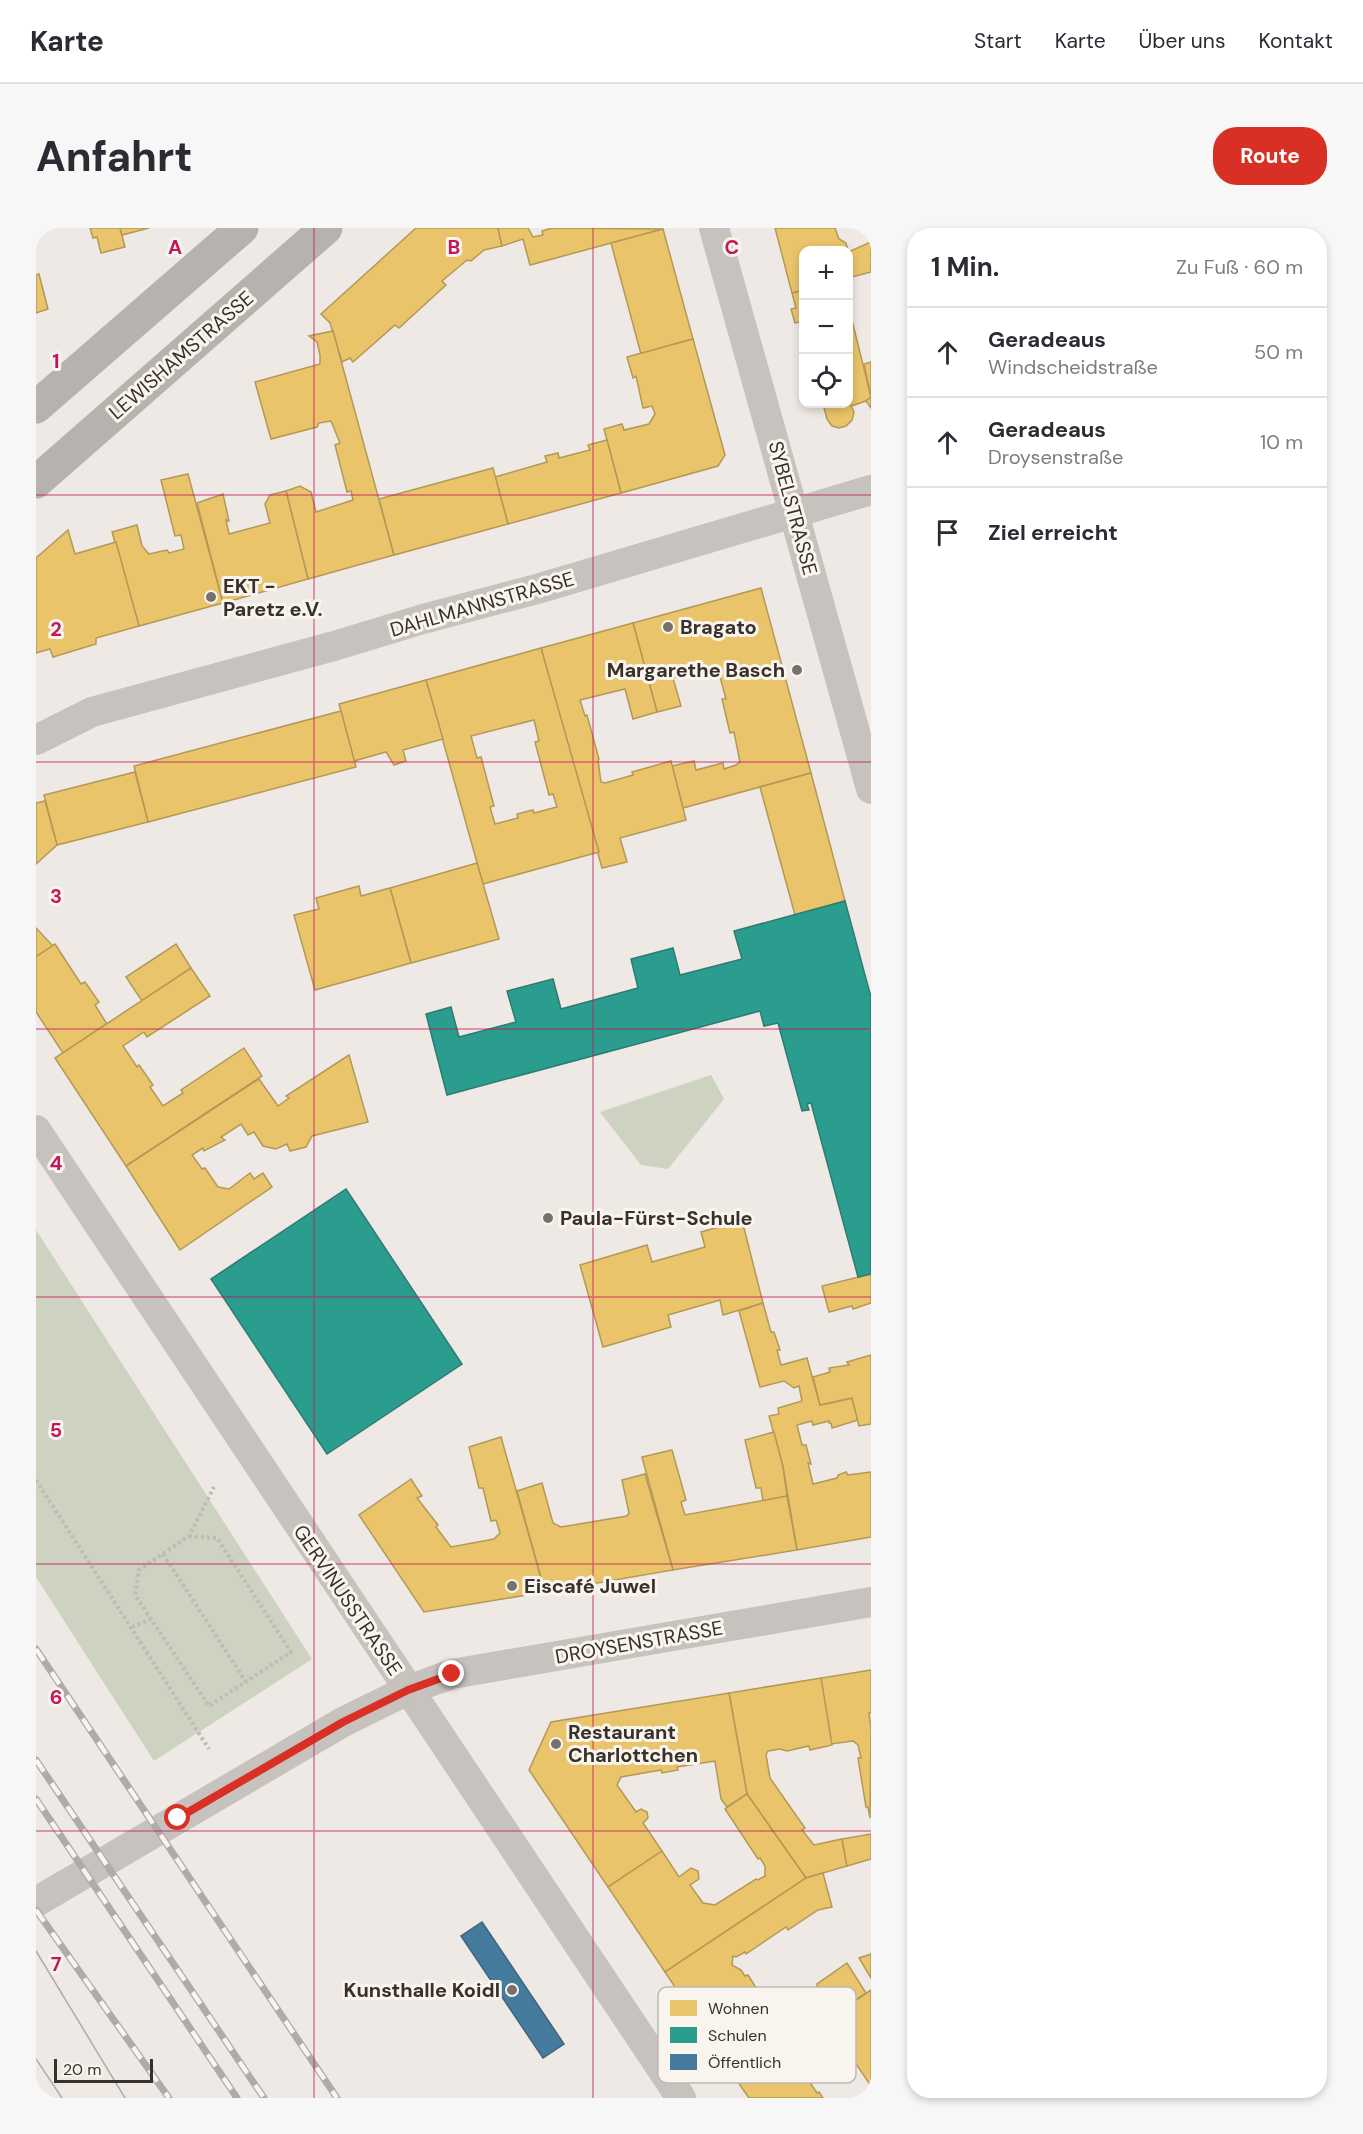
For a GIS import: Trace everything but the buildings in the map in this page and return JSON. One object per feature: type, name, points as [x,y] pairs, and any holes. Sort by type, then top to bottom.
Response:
[{"type":"main road","points":[[36,407],[242,228]]},
{"type":"main road","name":"LEWISHAMSTRASSE","points":[[36,482],[326,228]]},
{"type":"street","name":"SYBELSTRASSE","points":[[714,228],[871,789]]},
{"type":"street","name":"DAHLMANNSTRASSE","points":[[36,716],[92,712],[537,589],[871,490]]},
{"type":"street","name":"DAHLMANNSTRASSE","points":[[36,740],[92,712]]},
{"type":"street","name":"GERVINUSSTRASSE","points":[[36,1131],[658,2064]]},
{"type":"street","name":"DROYSENSTRASSE","points":[[36,1902],[343,1722],[408,1690],[452,1674],[871,1602]]},
{"type":"street","name":"GERVINUSSTRASSE","points":[[671,2083],[681,2098]]},
{"type":"path","points":[[36,1480],[209,1749]]},
{"type":"path","points":[[189,1536],[217,1538],[291,1652],[209,1706],[135,1595],[139,1570],[189,1536],[214,1487]]},
{"type":"path","points":[[163,1554],[246,1682]]},
{"type":"path","points":[[132,1627],[151,1618]]},
{"type":"green space","points":[[711,1075],[724,1099],[668,1169],[641,1165],[600,1112]]},
{"type":"green space","points":[[36,1230],[312,1659],[154,1761],[36,1577]]},
{"type":"tram line","points":[[36,1951],[125,2098]]},
{"type":"tram line","points":[[36,2059],[62,2098]]},
{"type":"railway","points":[[36,1649],[337,2098]]},
{"type":"railway","points":[[36,1760],[264,2098]]},
{"type":"railway","points":[[36,1799],[237,2098]]},
{"type":"railway","points":[[36,1910],[169,2098]]},
{"type":"place","name":"EKT - Paretz e.V.","points":[[211,597]]},
{"type":"place","name":"Bragato","points":[[668,627]]},
{"type":"place","name":"Margarethe Basch","points":[[797,670]]},
{"type":"place","name":"Paula-Fürst-Schule","points":[[548,1218]]},
{"type":"place","name":"Eiscafé Juwel","points":[[512,1586]]},
{"type":"place","name":"Restaurant Charlottchen","points":[[556,1744]]},
{"type":"place","name":"Kunsthalle Koidl","points":[[512,1990]]},
{"type":"route","points":[[178,1818],[343,1722],[408,1690],[452,1674]]}]
